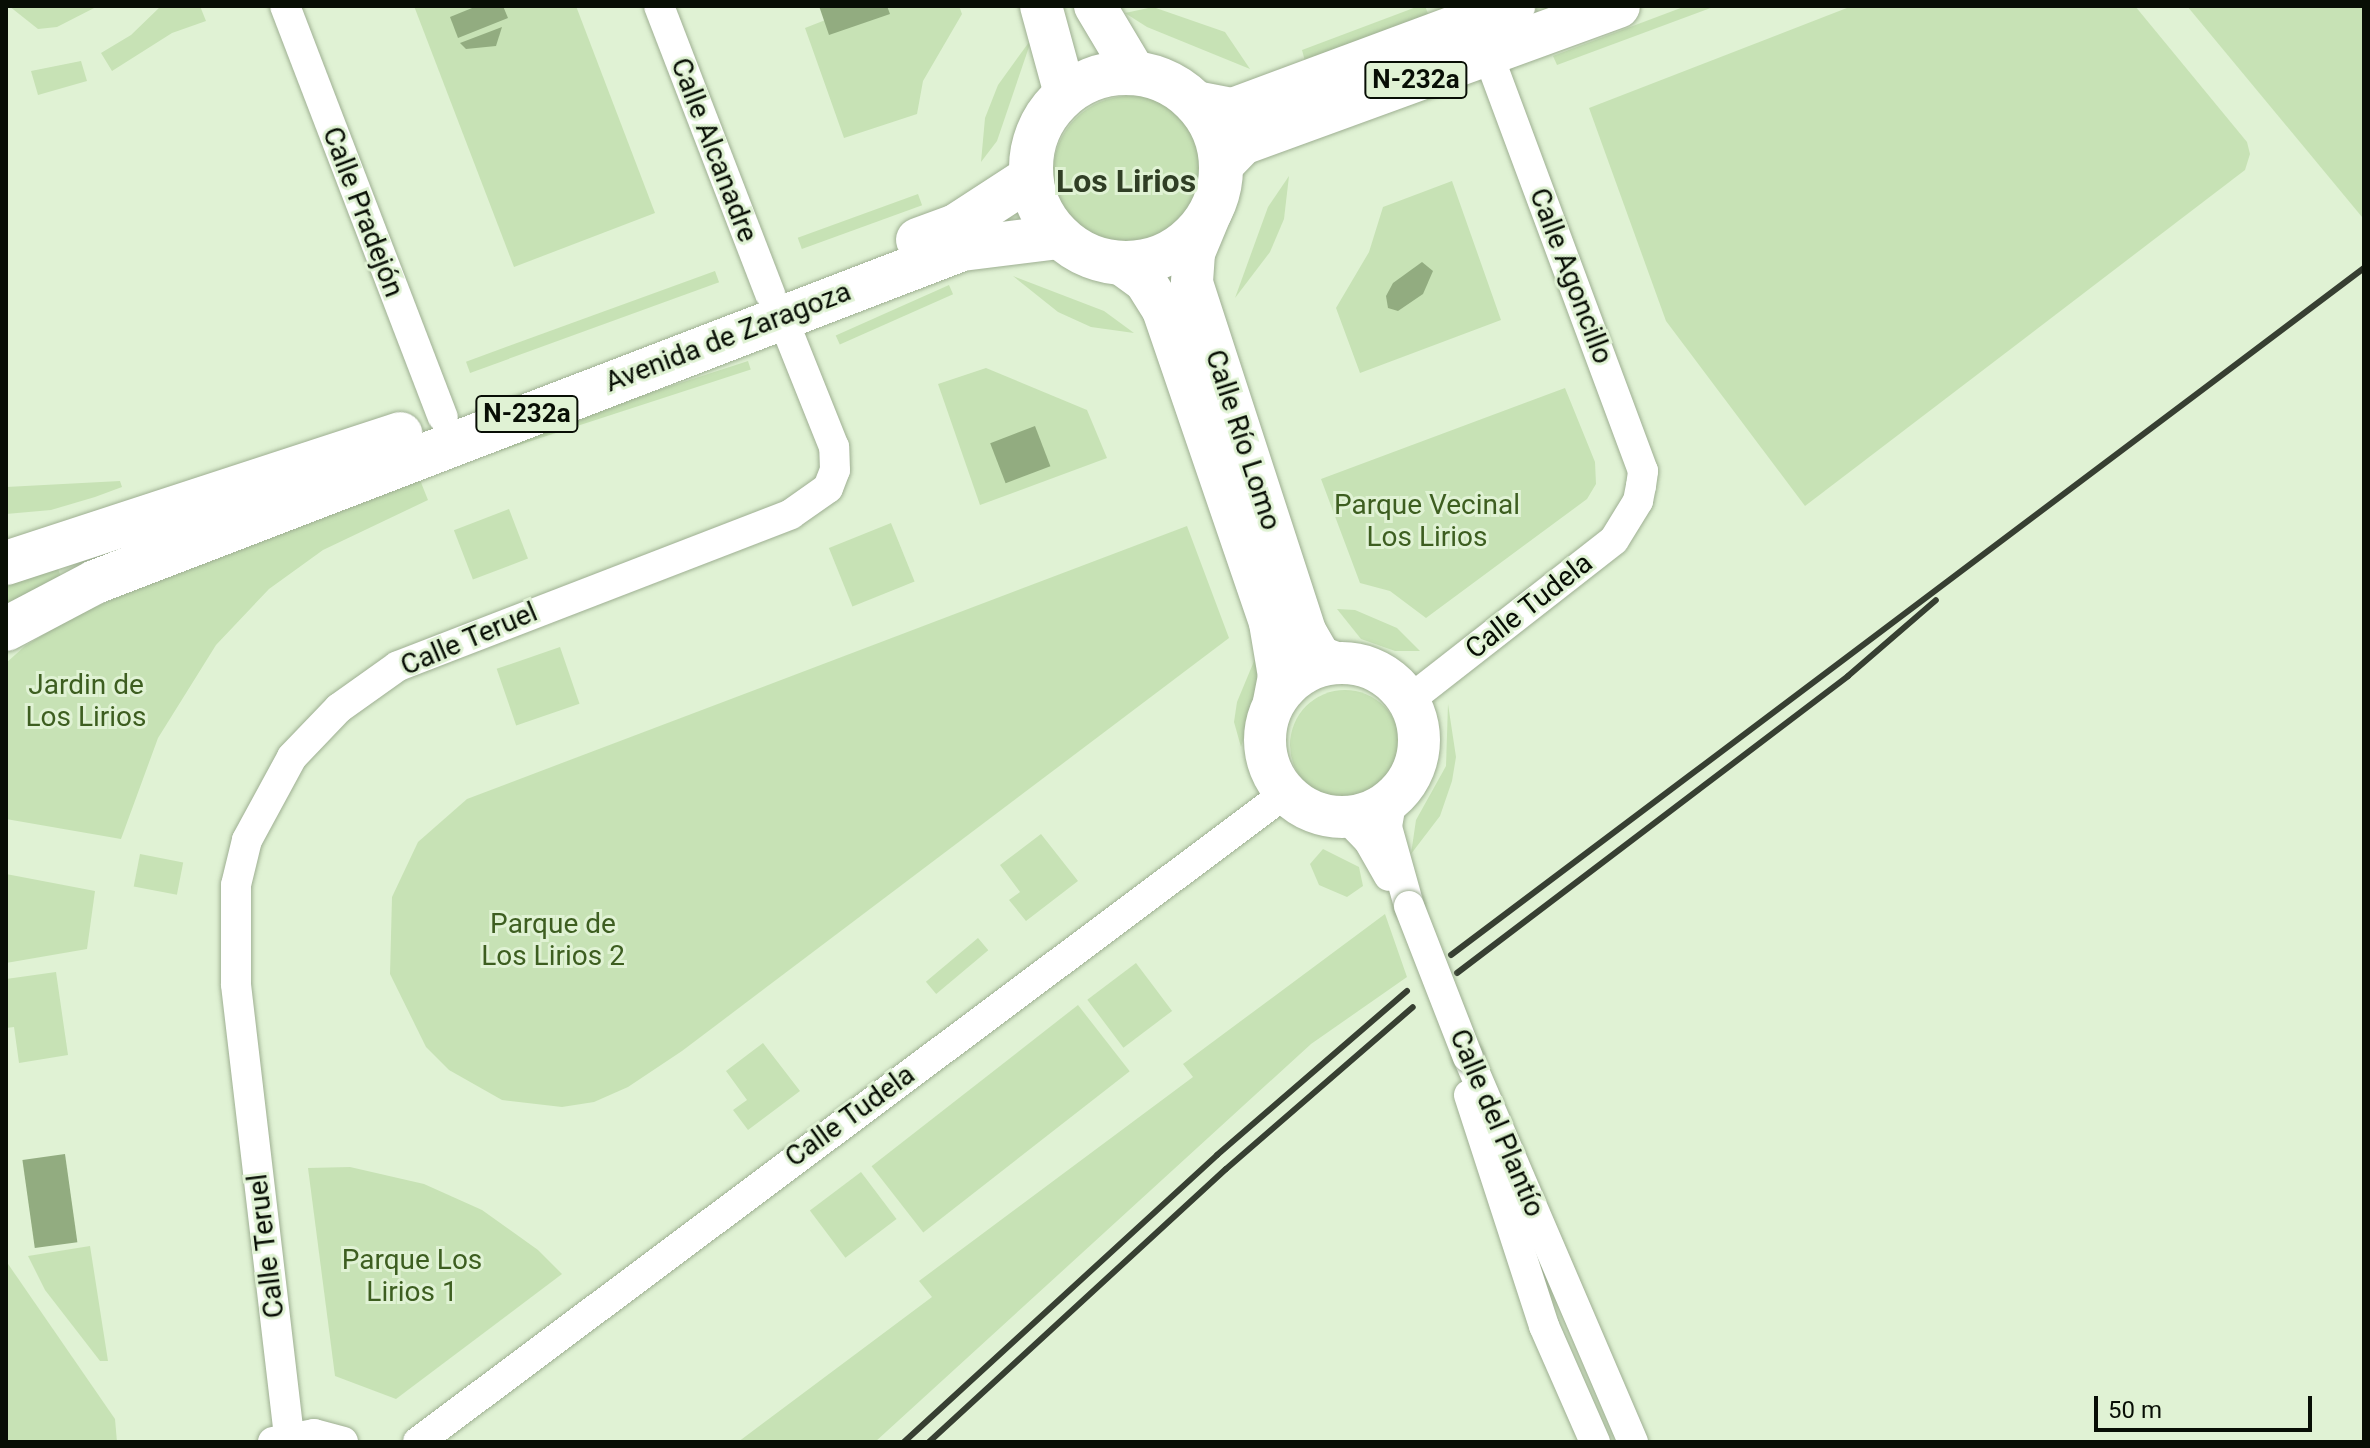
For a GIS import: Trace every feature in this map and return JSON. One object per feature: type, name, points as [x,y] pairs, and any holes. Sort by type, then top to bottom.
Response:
[{"type":"main road","points":[[1041,6],[1065,94]]},
{"type":"main road","points":[[1095,6],[1135,73]]},
{"type":"main road","name":"N-232a","points":[[1196,103],[1233,110],[1490,21],[1618,6]]},
{"type":"main road","name":"N-232a","points":[[1218,185],[1209,121],[1196,103],[1157,77],[1110,73],[1065,94],[1044,118],[1032,147],[1030,178],[1039,210],[1059,237],[1077,250],[1120,263],[1149,260],[1176,249],[1198,230],[1218,185],[1242,143],[1490,21]]},
{"type":"main road","name":"Avenida de Zaragoza","points":[[6,629],[95,582],[776,305],[956,226],[1030,178]]},
{"type":"main road","name":"Calle Río Lomo","points":[[1218,185],[1194,253],[1192,283],[1306,633],[1320,657],[1336,663]]},
{"type":"main road","name":"Avenida de Zaragoza","points":[[6,563],[776,305],[962,249],[1059,237]]},
{"type":"main road","name":"Calle Río Lomo","points":[[1120,263],[1145,281],[1163,310],[1270,623],[1279,676],[1274,702]]},
{"type":"main road","points":[[1336,663],[1377,671],[1408,701],[1419,742],[1406,782],[1392,798],[1362,814],[1346,817],[1313,811],[1286,793],[1272,773],[1265,749],[1274,702],[1300,675],[1336,663]]},
{"type":"street","name":"Calle Pradejón","points":[[285,6],[443,417]]},
{"type":"street","name":"Calle Alcanadre","points":[[659,6],[776,305]]},
{"type":"street","name":"Calle Agoncillo","points":[[1490,21],[1643,471],[1638,501]]},
{"type":"street","name":"Calle Teruel","points":[[281,1439],[236,984],[236,885],[247,840],[292,757],[339,708],[398,666],[791,514],[828,488],[835,470],[834,447],[776,305]]},
{"type":"street","name":"Calle Tudela","points":[[1408,701],[1614,540],[1638,501]]},
{"type":"street","name":"Calle Tudela","points":[[418,1442],[1286,793]]},
{"type":"street","name":"Calle del Plantío","points":[[1392,798],[1387,827],[1406,908],[1463,1058],[1633,1442]]},
{"type":"street","name":"Calle del Plantío","points":[[1346,817],[1369,841],[1406,908]]},
{"type":"street","name":"Calle del Plantío","points":[[1463,1058],[1544,1326],[1595,1442]]},
{"type":"street","points":[[281,1439],[314,1434],[343,1442]]},
{"type":"green space","points":[[9,6],[98,6],[57,27],[38,29]]},
{"type":"green space","points":[[161,6],[200,6],[206,21],[172,33],[112,71],[101,53],[131,35]]},
{"type":"green space","points":[[414,6],[576,6],[655,213],[514,267]]},
{"type":"green space","points":[[861,6],[959,6],[962,14],[923,81],[917,114],[844,138],[805,28]]},
{"type":"green space","points":[[1425,6],[1429,16],[1305,61],[1302,50]]},
{"type":"green space","points":[[1686,6],[1716,6],[1557,65],[1553,56]]},
{"type":"green space","points":[[1852,6],[2135,6],[2247,142],[2250,154],[2245,170],[1805,506],[1666,321],[1589,108]]},
{"type":"green space","points":[[2187,6],[2364,6],[2362,217]]},
{"type":"green space","points":[[1153,7],[1225,32],[1250,69],[1147,27],[1125,13]]},
{"type":"green space","points":[[1032,38],[997,141],[981,162],[985,118],[998,85]]},
{"type":"green space","points":[[81,61],[87,81],[38,95],[31,71]]},
{"type":"green space","points":[[1130,96],[1159,102],[1184,119],[1201,144],[1207,173],[1201,202],[1184,227],[1159,244],[1130,250],[1101,244],[1076,227],[1059,202],[1053,173],[1059,144],[1076,119],[1101,102]]},
{"type":"green space","points":[[1289,176],[1284,219],[1270,252],[1235,298],[1268,207]]},
{"type":"green space","points":[[1452,181],[1501,320],[1360,373],[1336,308],[1369,252],[1383,207]]},
{"type":"green space","points":[[918,194],[922,205],[802,249],[798,238]]},
{"type":"green space","points":[[715,271],[719,282],[470,373],[466,362]]},
{"type":"green space","points":[[1013,276],[1104,311],[1134,333],[1091,327],[1058,312]]},
{"type":"green space","points":[[949,285],[953,294],[840,345],[836,335]]},
{"type":"green space","points":[[748,361],[751,370],[500,451],[497,443]]},
{"type":"green space","points":[[986,368],[1087,410],[1107,458],[980,505],[938,384]]},
{"type":"green space","name":"Parque Vecinal Los Lirios","points":[[1565,388],[1595,462],[1596,484],[1587,499],[1426,618],[1390,591],[1360,583],[1321,479]]},
{"type":"green space","name":"Jardin de Los Lirios","points":[[420,480],[428,500],[323,550],[269,589],[216,645],[158,738],[121,839],[6,819],[6,663],[25,646],[74,616],[146,585]]},
{"type":"green space","points":[[120,481],[122,487],[51,510],[6,514],[6,487]]},
{"type":"green space","points":[[509,509],[528,558],[473,580],[454,530]]},
{"type":"green space","points":[[891,523],[915,581],[852,607],[829,548]]},
{"type":"green space","name":"Parque de Los Lirios 2","points":[[1187,526],[1229,638],[682,1051],[628,1087],[594,1102],[562,1107],[502,1100],[449,1070],[426,1047],[390,974],[392,897],[418,842],[467,799]]},
{"type":"green space","points":[[57,566],[61,577],[6,610],[6,580]]},
{"type":"green space","points":[[1337,609],[1355,610],[1397,628],[1420,651],[1395,651],[1361,639]]},
{"type":"green space","points":[[1262,642],[1257,696],[1241,747],[1234,722],[1237,702]]},
{"type":"green space","points":[[560,647],[580,704],[516,726],[497,669]]},
{"type":"green space","points":[[1345,690],[1366,694],[1384,706],[1396,724],[1400,745],[1396,766],[1384,784],[1366,796],[1345,800],[1324,796],[1306,784],[1294,766],[1290,745],[1294,724],[1306,706],[1324,694]]},
{"type":"green space","points":[[1448,704],[1456,757],[1452,781],[1440,816],[1411,854],[1416,820],[1446,766]]},
{"type":"green space","points":[[1041,834],[1078,881],[1026,921],[1009,900],[1020,892],[1000,865]]},
{"type":"green space","points":[[1323,849],[1359,867],[1363,886],[1347,897],[1319,885],[1310,864]]},
{"type":"green space","points":[[140,854],[183,862],[177,895],[134,886]]},
{"type":"green space","points":[[6,874],[95,891],[87,949],[6,963]]},
{"type":"green space","points":[[1385,914],[1407,977],[1311,1044],[875,1442],[738,1442],[932,1297],[919,1281],[1193,1077],[1183,1064]]},
{"type":"green space","points":[[978,938],[988,950],[936,994],[926,982]]},
{"type":"green space","points":[[1136,963],[1172,1011],[1123,1048],[1087,1000]]},
{"type":"green space","points":[[56,972],[68,1055],[19,1063],[14,1027],[6,1028],[6,979]]},
{"type":"green space","points":[[1078,1005],[1130,1071],[923,1232],[872,1166]]},
{"type":"green space","points":[[763,1043],[800,1091],[748,1130],[733,1110],[747,1100],[726,1071]]},
{"type":"green space","name":"Parque Los Lirios 1","points":[[350,1167],[424,1184],[482,1210],[538,1250],[562,1274],[396,1399],[335,1376],[308,1168]]},
{"type":"green space","points":[[861,1172],[897,1219],[845,1258],[810,1211]]},
{"type":"green space","points":[[90,1246],[108,1361],[100,1361],[45,1290],[28,1256]]},
{"type":"green space","points":[[6,1261],[115,1419],[117,1442],[6,1442]]},
{"type":"shaded area","points":[[477,6],[503,6],[508,18],[458,38],[450,17]]},
{"type":"shaded area","points":[[819,6],[887,6],[890,14],[829,35]]},
{"type":"shaded area","points":[[502,27],[496,46],[466,49],[460,43]]},
{"type":"shaded area","points":[[1422,262],[1433,271],[1423,294],[1398,311],[1388,308],[1386,296],[1393,283]]},
{"type":"shaded area","points":[[1035,426],[1050,466],[1006,483],[990,443]]},
{"type":"shaded area","points":[[65,1154],[77,1242],[35,1248],[22,1160]]},
{"type":"railway","points":[[1451,955],[2364,268]]},
{"type":"railway","points":[[1457,973],[1848,676],[1936,600]]},
{"type":"railway","points":[[904,1442],[1217,1155],[1407,991]]},
{"type":"railway","points":[[929,1442],[1226,1169],[1413,1007]]},
{"type":"district","name":"Los Lirios","points":[[1126,181]]}]
